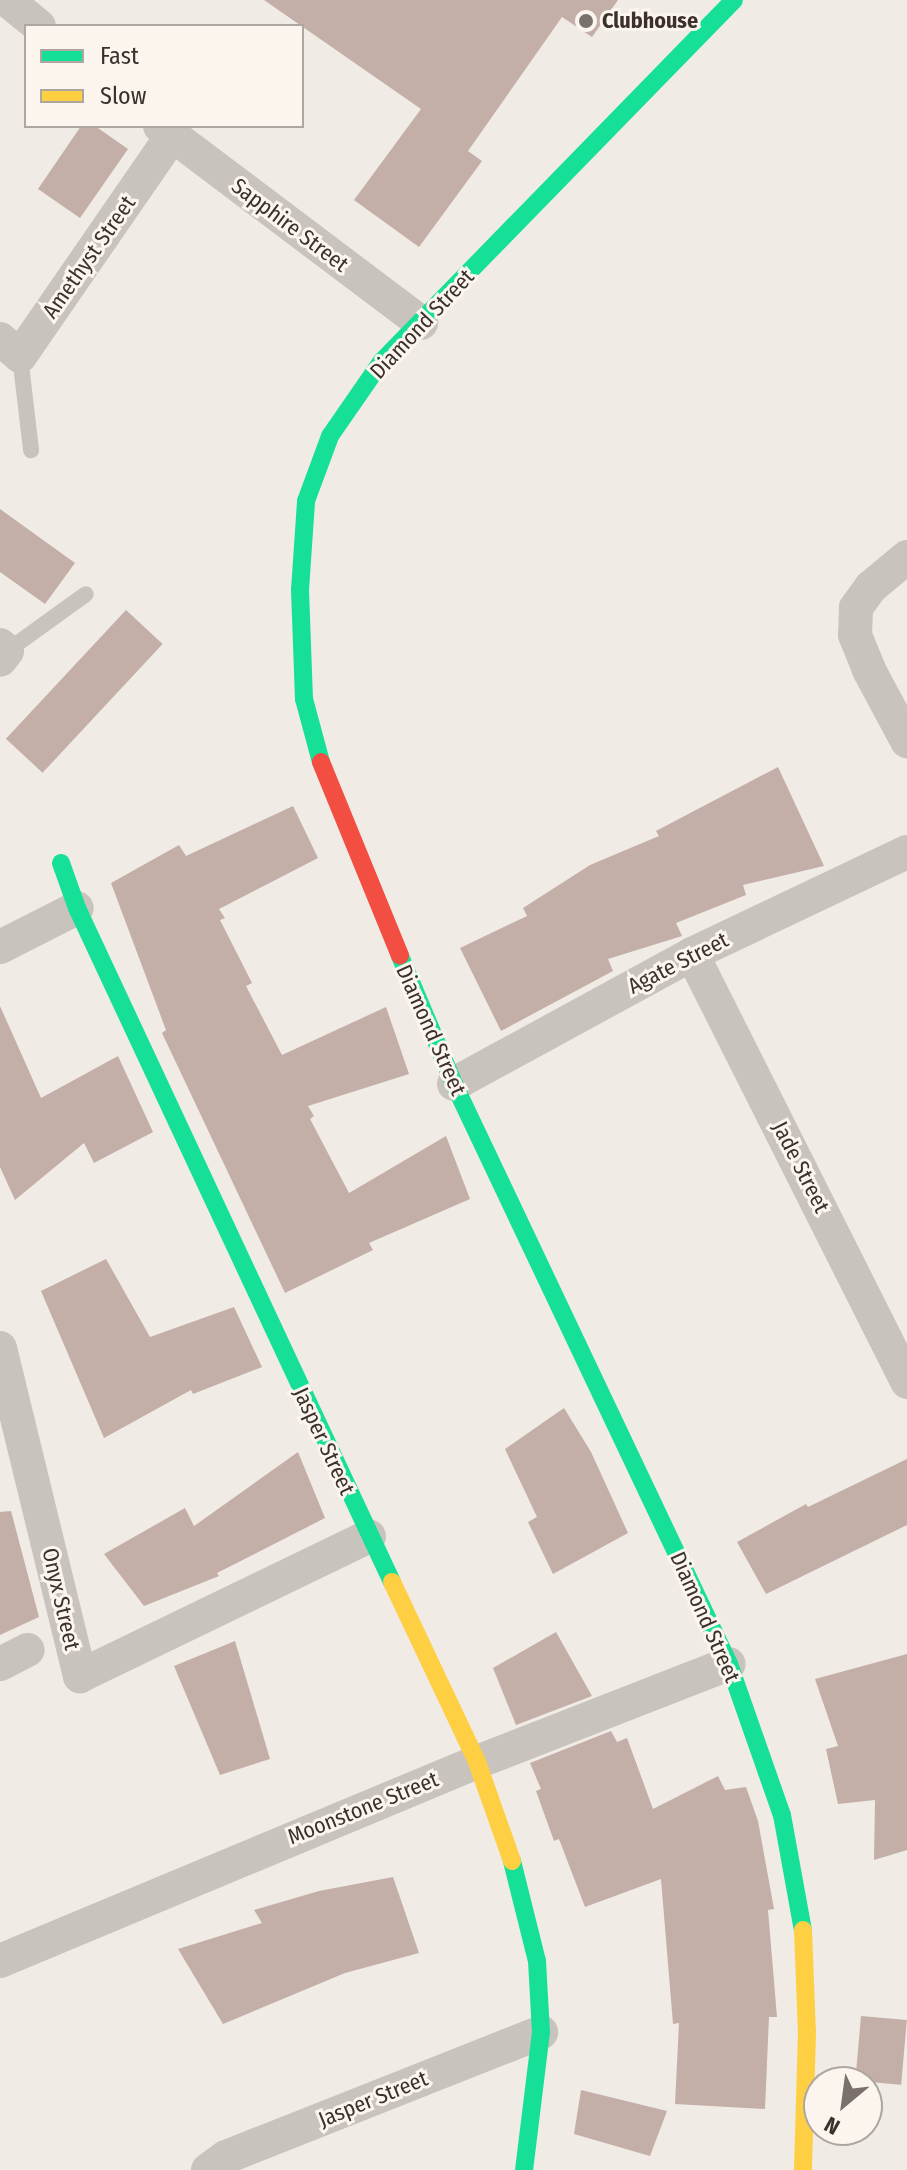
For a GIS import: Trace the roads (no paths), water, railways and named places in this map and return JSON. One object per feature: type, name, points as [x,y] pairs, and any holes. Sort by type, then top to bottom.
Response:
[{"type":"street","points":[[7,0],[37,24]]},
{"type":"street","name":"Diamond Street","points":[[734,0],[382,361],[330,436],[306,501],[300,590],[304,699],[324,774],[454,1084],[729,1664],[782,1815],[803,1931],[807,2033],[803,2170]]},
{"type":"street","name":"Sapphire Street","points":[[166,131],[421,323]]},
{"type":"street","name":"Amethyst Street","points":[[10,348],[166,131]]},
{"type":"street","points":[[907,557],[871,587],[856,608],[855,635],[869,670],[907,741]]},
{"type":"street","name":"Agate Street","points":[[454,1084],[692,954],[907,852]]},
{"type":"street","name":"Jasper Street","points":[[61,863],[77,908],[477,1762],[520,1884],[537,1961],[541,2032],[524,2170]]},
{"type":"street","points":[[0,947],[77,908]]},
{"type":"street","name":"Jade Street","points":[[692,954],[907,1382]]},
{"type":"street","name":"Onyx Street","points":[[0,1348],[80,1676],[369,1536]]},
{"type":"street","name":"Moonstone Street","points":[[0,1961],[477,1762],[729,1664]]},
{"type":"street","name":"Jasper Street","points":[[208,2170],[226,2157],[541,2032]]},
{"type":"lane","points":[[10,348],[31,450]]},
{"type":"lane","points":[[2,652],[86,594]]},
{"type":"place","name":"Clubhouse","points":[[586,21]]}]
